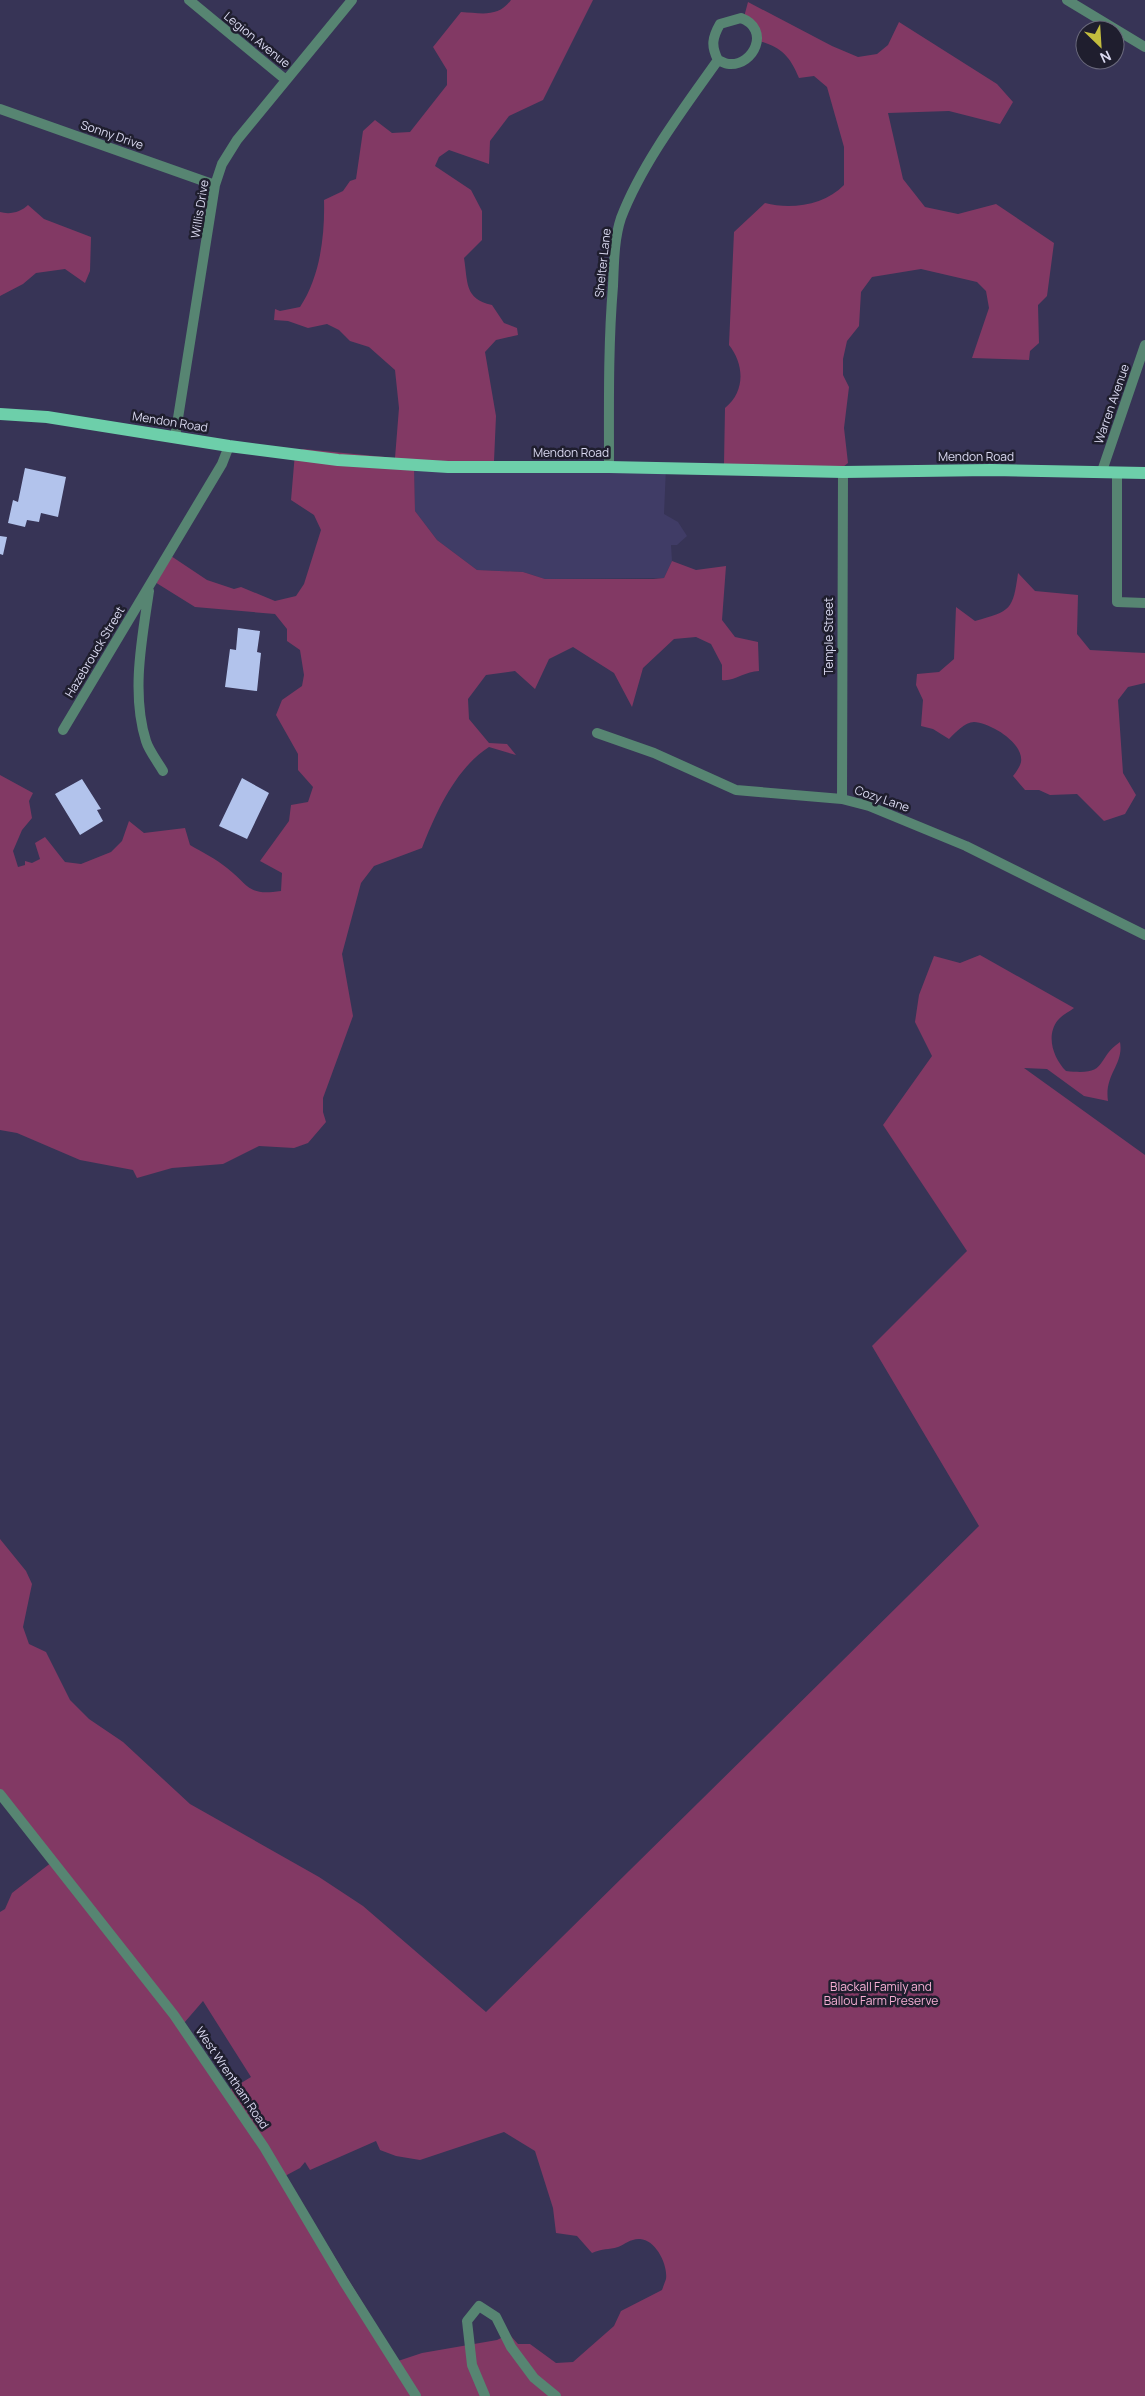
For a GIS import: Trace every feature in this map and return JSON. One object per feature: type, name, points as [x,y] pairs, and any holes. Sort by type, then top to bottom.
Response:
[{"type":"main road","name":"Mendon Road","points":[[0,414],[47,418],[229,446],[338,460],[448,467],[609,467],[843,472],[1102,471],[1145,473]]},
{"type":"street","name":"Legion Avenue","points":[[189,0],[286,80]]},
{"type":"street","name":"Willis Drive","points":[[175,437],[215,184],[222,164],[237,140],[352,0]]},
{"type":"street","points":[[1066,0],[1145,47]]},
{"type":"street","points":[[741,18],[750,22],[757,31],[758,42],[751,53],[740,62],[728,64],[718,60],[712,47],[714,35],[720,24],[741,18]]},
{"type":"street","name":"Shelter Lane","points":[[609,467],[609,330],[616,241],[621,219],[631,196],[669,128],[718,60]]},
{"type":"street","name":"Sonny Drive","points":[[0,109],[215,184]]},
{"type":"street","name":"Warren Avenue","points":[[1102,471],[1143,358],[1145,346]]},
{"type":"street","name":"Hazebrouck Street","points":[[63,730],[222,464],[229,446]]},
{"type":"street","name":"Temple Street","points":[[842,799],[843,472]]},
{"type":"street","points":[[1117,472],[1117,602],[1145,602]]},
{"type":"street","name":"Hazebrouck Street","points":[[149,588],[139,666],[141,710],[146,742],[163,771]]},
{"type":"street","name":"Cozy Lane","points":[[597,734],[654,753],[736,790],[842,799],[870,806],[966,846],[1145,935]]},
{"type":"street","name":"West Wrentham Road","points":[[0,1794],[174,2015],[264,2147],[344,2282],[416,2396]]},
{"type":"street","points":[[485,2396],[472,2365],[467,2321],[480,2306],[496,2317],[512,2347],[534,2378],[556,2396]]},
{"type":"shaded area","points":[[414,463],[666,467],[664,514],[678,522],[687,536],[677,545],[671,545],[672,561],[664,578],[545,579],[523,572],[477,570],[437,540],[415,511]]},
{"type":"green space","points":[[511,0],[593,0],[543,100],[509,116],[490,141],[489,164],[449,150],[439,157],[435,166],[471,190],[482,211],[482,240],[464,258],[469,288],[476,298],[492,305],[504,323],[517,328],[518,335],[496,340],[485,352],[496,416],[494,461],[414,463],[415,511],[437,540],[477,570],[523,572],[545,579],[653,579],[664,578],[672,561],[696,570],[726,566],[722,620],[735,637],[758,642],[759,671],[722,680],[722,665],[711,644],[696,637],[674,639],[643,668],[632,707],[614,673],[573,647],[549,659],[535,689],[515,671],[486,675],[468,699],[469,719],[489,743],[507,744],[516,755],[489,747],[477,756],[448,792],[422,848],[374,866],[361,883],[342,954],[353,1016],[323,1098],[323,1112],[326,1122],[308,1143],[294,1148],[259,1146],[223,1164],[172,1168],[137,1178],[133,1170],[80,1160],[17,1133],[0,1130],[0,775],[33,793],[29,801],[32,818],[22,830],[13,851],[18,867],[25,865],[25,861],[32,863],[40,859],[35,843],[45,837],[65,862],[81,864],[111,852],[122,841],[129,821],[144,833],[185,828],[190,845],[223,865],[245,885],[261,892],[281,891],[282,873],[260,861],[289,821],[291,805],[308,802],[313,787],[298,770],[298,754],[276,715],[282,700],[302,686],[304,675],[300,650],[287,641],[287,629],[275,614],[195,607],[150,579],[168,554],[207,580],[234,589],[241,587],[275,601],[296,596],[304,584],[321,530],[314,515],[291,500],[295,453],[303,449],[395,458],[399,408],[395,370],[369,347],[350,341],[339,330],[327,324],[308,328],[288,321],[274,320],[275,309],[280,311],[300,307],[307,295],[320,256],[324,200],[343,191],[350,181],[356,179],[363,131],[375,120],[392,133],[410,132],[447,85],[447,70],[433,47],[461,12],[495,12],[501,10]]},
{"type":"green space","points":[[748,2],[832,46],[858,57],[877,54],[888,45],[899,22],[997,84],[1013,102],[1000,124],[949,111],[888,113],[903,179],[925,207],[958,214],[996,204],[1054,243],[1047,296],[1038,305],[1039,343],[1030,351],[1029,360],[972,358],[989,308],[986,291],[977,282],[921,269],[872,277],[861,292],[859,326],[847,341],[843,359],[843,375],[849,387],[844,428],[848,463],[843,467],[724,464],[725,408],[737,394],[740,377],[738,360],[729,345],[734,232],[765,203],[786,206],[807,204],[827,197],[844,185],[844,147],[827,87],[814,76],[799,78],[783,53],[756,40],[744,17]]},
{"type":"green space","points":[[28,205],[44,219],[91,237],[90,271],[85,283],[65,269],[36,273],[23,284],[0,296],[0,212],[15,212]]},
{"type":"green space","points":[[1018,573],[1035,591],[1078,595],[1077,634],[1090,650],[1145,653],[1145,683],[1128,687],[1118,700],[1123,773],[1136,795],[1125,814],[1104,821],[1077,794],[1050,795],[1039,790],[1025,790],[1013,776],[1019,768],[1021,755],[1012,741],[989,726],[971,722],[960,728],[949,739],[933,729],[921,726],[923,700],[916,685],[917,674],[939,672],[954,659],[956,607],[975,621],[1003,611],[1012,602]]},
{"type":"green space","name":"Blackall Family and Ballou Farm Preserve","points":[[980,955],[1074,1008],[1058,1020],[1052,1033],[1055,1054],[1066,1071],[1080,1072],[1096,1069],[1120,1042],[1119,1057],[1109,1084],[1108,1101],[1084,1096],[1047,1069],[1024,1068],[1145,1155],[1145,2396],[0,2396],[0,1912],[5,1909],[12,1893],[52,1862],[0,1794],[0,1539],[26,1571],[32,1584],[23,1627],[29,1644],[46,1652],[70,1700],[89,1719],[123,1742],[190,1804],[319,1877],[363,1906],[486,2012],[979,1526],[872,1346],[967,1251],[883,1125],[932,1056],[915,1022],[919,995],[934,956],[960,963]],"holes":[[[203,2001],[251,2077],[228,2091],[184,2023]],[[504,2132],[535,2151],[553,2208],[556,2233],[577,2236],[592,2253],[618,2247],[634,2239],[646,2240],[656,2248],[663,2260],[666,2279],[662,2290],[621,2311],[614,2326],[573,2362],[556,2363],[530,2344],[518,2344],[509,2334],[497,2340],[422,2353],[398,2361],[285,2176],[300,2168],[305,2162],[310,2170],[376,2141],[380,2150],[396,2156],[420,2160]]]},
{"type":"building","points":[[25,468],[66,477],[58,517],[41,513],[39,522],[27,520],[25,527],[8,523],[13,500],[18,502]]},
{"type":"building","points":[[0,536],[7,537],[3,555],[0,554]]},
{"type":"building","points":[[238,628],[260,631],[257,652],[261,653],[257,691],[225,687],[230,649],[236,650]]},
{"type":"building","points":[[242,778],[269,793],[247,839],[219,826]]},
{"type":"building","points":[[82,779],[101,809],[97,810],[103,821],[80,835],[55,794]]}]
